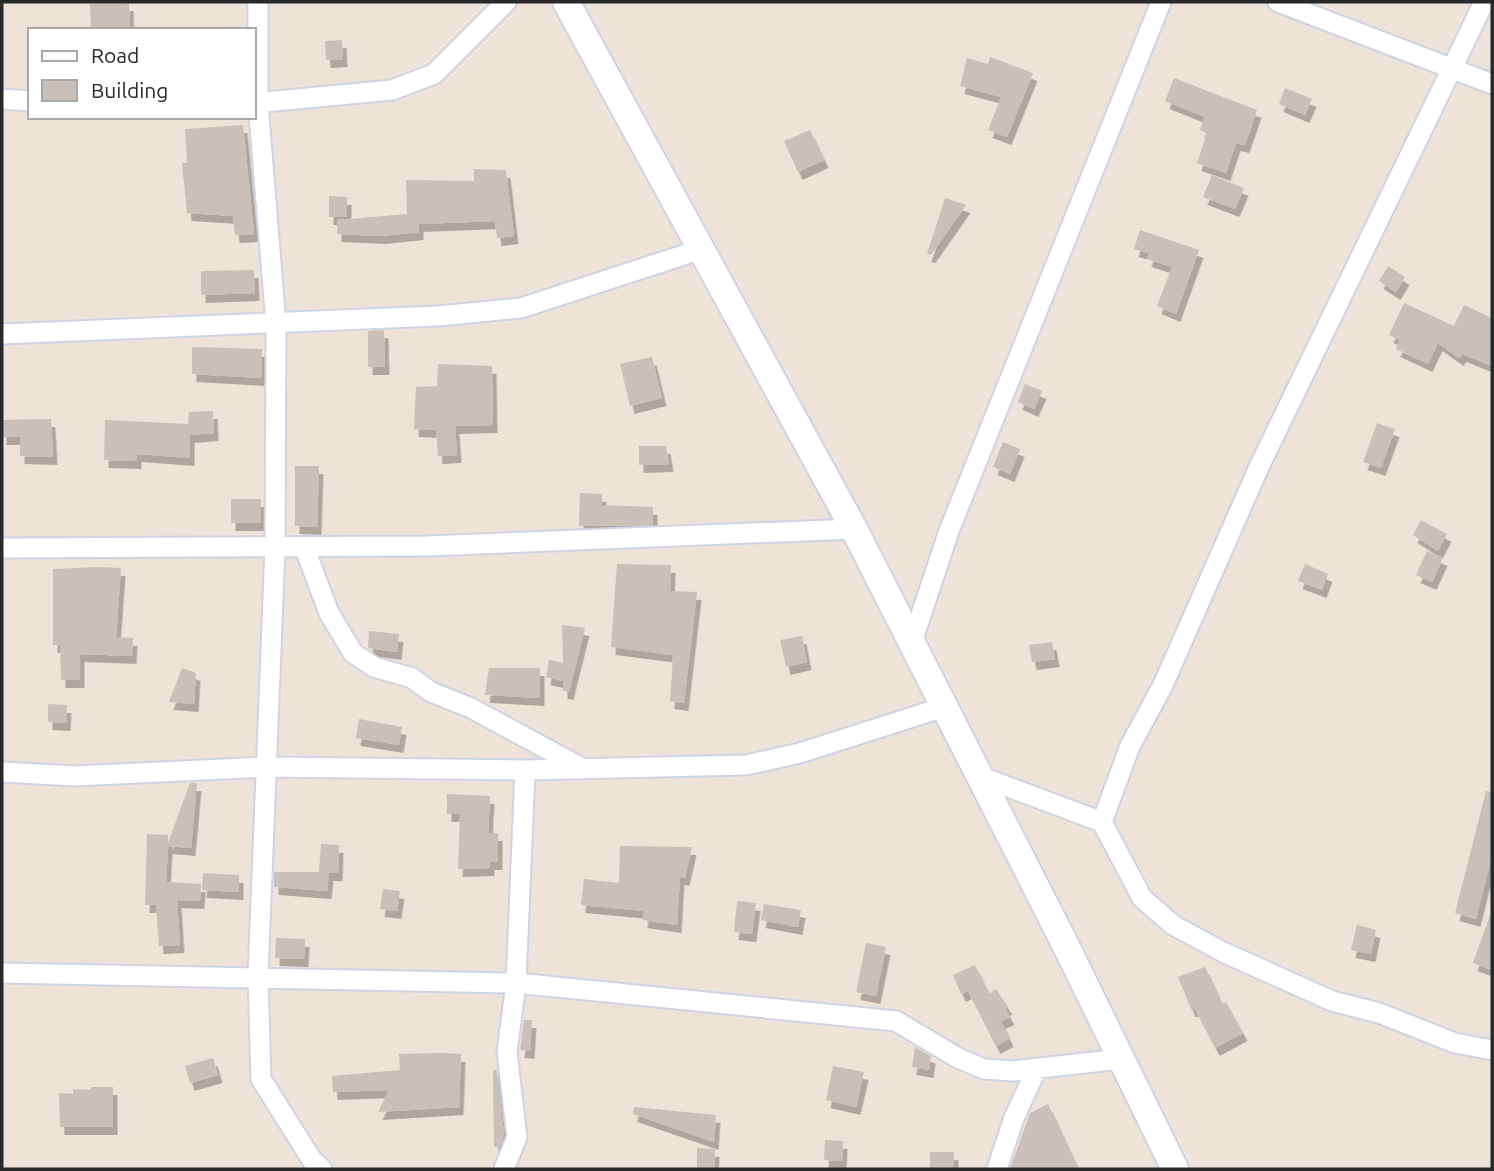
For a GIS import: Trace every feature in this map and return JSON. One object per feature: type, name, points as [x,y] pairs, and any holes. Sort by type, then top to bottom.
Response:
[{"type":"main road","points":[[566,2],[699,250],[854,529],[1175,1169]]},
{"type":"street","points":[[258,2],[256,103],[276,324],[275,549],[258,976],[261,1079],[312,1160],[322,1169]]},
{"type":"street","points":[[256,103],[392,90],[412,84],[434,74],[506,2]]},
{"type":"street","points":[[912,642],[949,531],[1161,2]]},
{"type":"street","points":[[1278,2],[1492,84]]},
{"type":"street","points":[[1102,822],[1130,746],[1163,685],[1259,467],[1450,66],[1484,2]]},
{"type":"street","points":[[2,99],[28,101]]},
{"type":"street","points":[[2,334],[438,316],[521,308],[699,250]]},
{"type":"street","points":[[2,548],[305,549],[552,543],[854,529]]},
{"type":"street","points":[[305,549],[329,612],[353,653],[374,667],[412,678],[431,692],[493,719],[583,768]]},
{"type":"street","points":[[2,772],[74,776],[266,767],[525,770],[746,765],[780,759],[944,707]]},
{"type":"street","points":[[504,1169],[517,1137],[507,1052],[516,983],[525,770]]},
{"type":"street","points":[[979,776],[1102,822],[1142,898],[1173,925],[1223,952],[1332,1001],[1379,1013],[1455,1043],[1492,1050]]},
{"type":"street","points":[[2,973],[516,983],[896,1021],[958,1058],[984,1069],[1037,1069],[1121,1059]]},
{"type":"street","points":[[997,1169],[1014,1118],[1037,1069]]},
{"type":"building","points":[[129,3],[130,28],[91,28],[90,4]]},
{"type":"building","points":[[342,40],[343,59],[326,60],[325,41]]},
{"type":"building","points":[[990,57],[1033,73],[1007,137],[988,130],[1001,97],[960,86],[967,58],[988,64]]},
{"type":"building","points":[[1174,78],[1257,110],[1245,145],[1236,143],[1226,173],[1197,163],[1207,133],[1200,130],[1205,117],[1165,101]]},
{"type":"building","points":[[1285,88],[1312,99],[1305,115],[1279,104]]},
{"type":"building","points":[[243,125],[254,234],[235,235],[233,216],[187,213],[182,163],[187,163],[185,129]]},
{"type":"building","points":[[810,130],[824,160],[798,172],[784,141]]},
{"type":"building","points":[[474,169],[506,170],[514,236],[497,238],[495,221],[419,224],[419,232],[381,236],[337,234],[337,220],[407,214],[406,180],[474,181]]},
{"type":"building","points":[[1212,175],[1244,188],[1235,209],[1203,197]]},
{"type":"building","points":[[329,196],[347,197],[347,217],[329,217]]},
{"type":"building","points":[[945,198],[966,205],[931,255],[927,254]]},
{"type":"building","points":[[1140,230],[1199,250],[1176,314],[1157,306],[1172,267],[1147,259],[1149,253],[1134,249]]},
{"type":"building","points":[[1388,266],[1405,277],[1396,292],[1379,281]]},
{"type":"building","points":[[254,270],[255,293],[201,295],[201,271]]},
{"type":"building","points":[[1404,303],[1454,326],[1464,305],[1492,318],[1492,366],[1462,354],[1459,358],[1438,343],[1428,364],[1396,349],[1400,340],[1389,335]]},
{"type":"building","points":[[384,330],[385,367],[368,367],[368,331]]},
{"type":"building","points":[[192,347],[262,349],[261,378],[192,374]]},
{"type":"building","points":[[652,357],[662,398],[630,406],[620,364]]},
{"type":"building","points":[[438,364],[492,366],[493,425],[455,426],[457,455],[438,456],[436,430],[414,429],[416,387],[437,386]]},
{"type":"building","points":[[1025,384],[1042,391],[1034,409],[1018,402]]},
{"type":"building","points":[[213,411],[214,433],[190,435],[190,458],[137,454],[137,461],[104,460],[105,420],[188,424],[189,412]]},
{"type":"building","points":[[51,419],[53,457],[20,456],[20,437],[2,437],[2,420]]},
{"type":"building","points":[[1377,423],[1395,429],[1381,468],[1363,462]]},
{"type":"building","points":[[1003,442],[1020,449],[1010,474],[993,467]]},
{"type":"building","points":[[639,446],[666,446],[669,464],[639,465]]},
{"type":"building","points":[[295,466],[319,466],[317,527],[295,526]]},
{"type":"building","points":[[580,493],[602,494],[602,505],[653,507],[653,525],[579,526]]},
{"type":"building","points":[[231,499],[261,499],[261,523],[231,523]]},
{"type":"building","points":[[1421,520],[1447,534],[1438,551],[1413,535]]},
{"type":"building","points":[[1427,551],[1443,558],[1432,582],[1416,575]]},
{"type":"building","points":[[617,564],[671,565],[670,591],[697,592],[684,703],[670,701],[673,655],[611,647]]},
{"type":"building","points":[[1305,564],[1328,574],[1322,590],[1298,581]]},
{"type":"building","points":[[121,568],[116,637],[133,638],[132,656],[80,654],[80,680],[61,680],[60,645],[53,645],[53,569]]},
{"type":"building","points":[[562,625],[585,628],[569,692],[563,691],[563,681],[546,677],[549,660],[563,663]]},
{"type":"building","points":[[369,631],[399,634],[397,652],[368,648]]},
{"type":"building","points":[[802,636],[807,662],[786,667],[780,640]]},
{"type":"building","points":[[1052,642],[1055,659],[1032,662],[1029,645]]},
{"type":"building","points":[[182,668],[196,673],[194,704],[169,702]]},
{"type":"building","points":[[489,668],[540,668],[540,698],[485,695]]},
{"type":"building","points":[[48,704],[67,705],[66,723],[48,722]]},
{"type":"building","points":[[359,719],[402,727],[399,745],[356,738]]},
{"type":"building","points":[[190,783],[197,783],[191,848],[168,846],[166,882],[201,884],[200,901],[177,900],[180,945],[159,946],[156,905],[145,905],[147,834],[168,835],[168,843]]},
{"type":"building","points":[[1486,791],[1492,792],[1492,855],[1476,919],[1455,913]]},
{"type":"building","points":[[447,794],[490,796],[488,833],[498,833],[498,862],[490,862],[490,868],[458,869],[460,814],[447,814]]},
{"type":"building","points":[[321,844],[339,845],[338,873],[329,873],[327,891],[274,887],[274,872],[319,872]]},
{"type":"building","points":[[620,846],[692,847],[685,878],[680,877],[677,925],[643,920],[644,911],[581,905],[584,879],[619,883]]},
{"type":"building","points":[[203,873],[239,875],[239,892],[202,890]]},
{"type":"building","points":[[383,889],[400,891],[397,911],[380,909]]},
{"type":"building","points":[[737,901],[756,903],[752,934],[734,932]]},
{"type":"building","points":[[764,904],[801,910],[798,927],[761,920]]},
{"type":"building","points":[[1490,915],[1492,916],[1492,970],[1473,963]]},
{"type":"building","points":[[1357,925],[1376,930],[1371,954],[1351,950]]},
{"type":"building","points":[[276,938],[305,939],[304,959],[275,958]]},
{"type":"building","points":[[866,943],[886,947],[876,996],[856,992]]},
{"type":"building","points":[[975,965],[989,994],[996,989],[1008,1007],[1005,1008],[1010,1017],[1001,1021],[1009,1039],[996,1046],[968,991],[961,994],[953,975]]},
{"type":"building","points":[[1205,967],[1222,1004],[1226,1002],[1243,1033],[1215,1048],[1195,1009],[1191,1009],[1178,977]]},
{"type":"building","points":[[524,1020],[532,1020],[530,1051],[520,1050]]},
{"type":"building","points":[[915,1047],[931,1056],[929,1070],[912,1067]]},
{"type":"building","points":[[399,1054],[461,1054],[459,1107],[378,1112],[389,1090],[333,1092],[332,1076],[400,1070]]},
{"type":"building","points":[[213,1058],[218,1075],[190,1083],[185,1066]]},
{"type":"building","points":[[833,1066],[864,1072],[856,1107],[826,1100]]},
{"type":"building","points":[[493,1070],[497,1070],[504,1135],[500,1147],[494,1147]]},
{"type":"building","points":[[91,1087],[113,1087],[113,1127],[60,1127],[59,1093],[73,1094],[73,1089],[91,1090]]},
{"type":"building","points":[[1048,1104],[1078,1169],[1010,1169],[1030,1113]]},
{"type":"building","points":[[634,1107],[716,1115],[714,1142],[633,1114]]},
{"type":"building","points":[[825,1140],[843,1141],[842,1161],[824,1160]]},
{"type":"building","points":[[697,1148],[715,1149],[714,1169],[697,1169]]},
{"type":"building","points":[[930,1152],[954,1152],[954,1169],[930,1169]]}]
